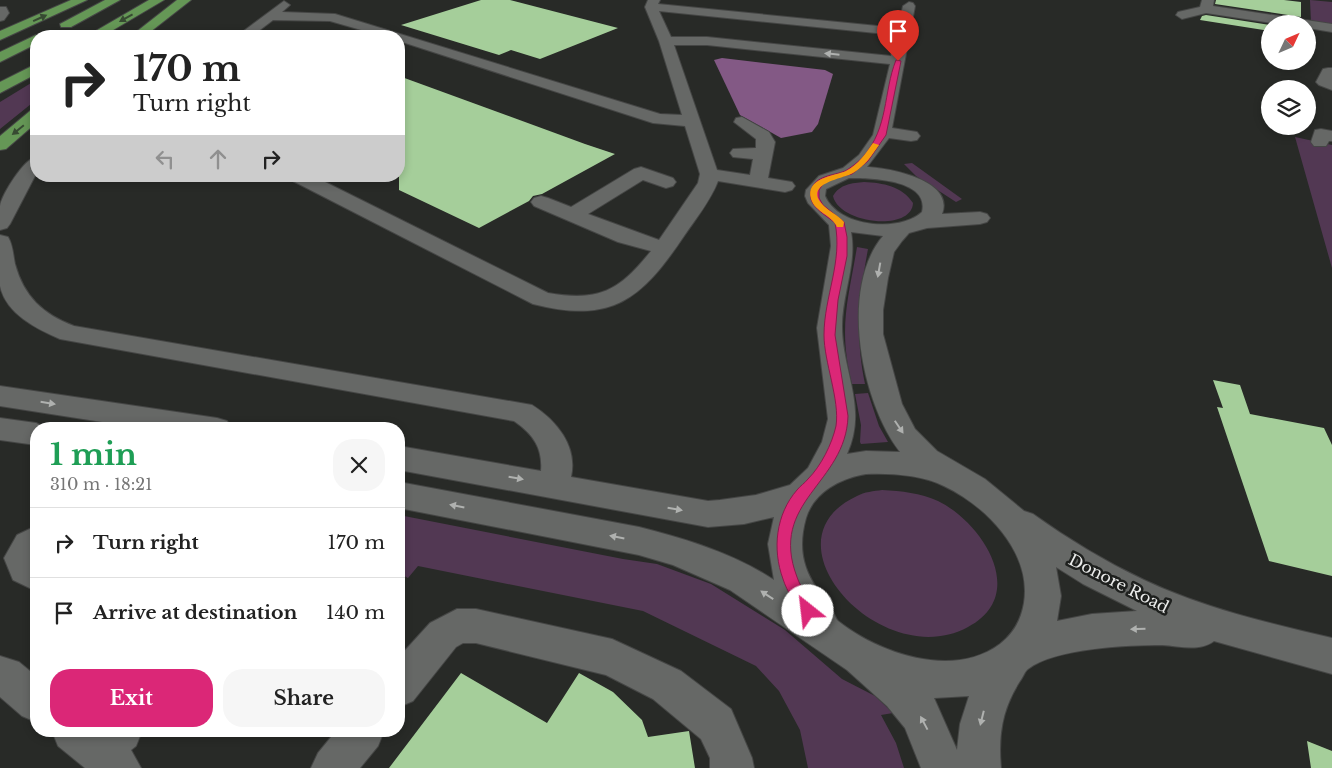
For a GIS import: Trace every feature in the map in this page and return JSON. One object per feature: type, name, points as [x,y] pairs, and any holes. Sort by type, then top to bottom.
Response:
[{"type":"highway","points":[[0,36],[81,0]]},
{"type":"highway","points":[[54,30],[114,0]]},
{"type":"highway","points":[[105,30],[158,0]]},
{"type":"highway","points":[[145,30],[185,0]]},
{"type":"highway","points":[[0,58],[30,42]]},
{"type":"highway","points":[[0,88],[30,71]]},
{"type":"highway","points":[[0,145],[30,120]]},
{"type":"street","points":[[252,30],[290,0]]},
{"type":"street","points":[[849,172],[866,159],[882,134],[903,53],[910,2]]},
{"type":"street","points":[[653,4],[743,19],[844,28],[907,29]]},
{"type":"street","points":[[310,182],[541,299],[557,302],[594,303],[613,298],[631,287],[663,248],[708,182],[709,174],[692,122],[669,31],[653,4]]},
{"type":"street","points":[[743,19],[755,5]]},
{"type":"street","points":[[1182,15],[1207,5],[1261,15]]},
{"type":"street","points":[[271,16],[331,17],[375,30]]},
{"type":"street","points":[[1316,26],[1332,28]]},
{"type":"street","points":[[698,28],[788,43],[903,53]]},
{"type":"street","points":[[669,31],[707,41],[788,43]]},
{"type":"street","points":[[405,40],[654,118],[692,122]]},
{"type":"street","points":[[1332,72],[1328,72],[1324,82],[1332,85]]},
{"type":"street","points":[[742,122],[765,138],[767,146],[758,182]]},
{"type":"street","points":[[882,134],[911,136]]},
{"type":"street","points":[[882,134],[899,175],[904,180]]},
{"type":"street","points":[[739,153],[765,154]]},
{"type":"street","points":[[0,224],[30,170]]},
{"type":"street","points":[[849,172],[878,173],[904,180],[921,188],[930,195],[980,218],[882,230],[839,222],[819,207],[818,190],[831,176],[849,172]]},
{"type":"street","points":[[572,215],[641,173],[666,182]]},
{"type":"street","points":[[709,174],[818,190]]},
{"type":"street","points":[[930,195],[934,205],[932,214],[912,225],[883,252],[870,327],[883,389],[894,420],[912,445],[950,476]]},
{"type":"street","points":[[541,202],[626,238],[663,248]]},
{"type":"street","points":[[839,222],[842,237],[842,256],[833,300],[829,335],[842,426],[832,456],[788,518],[783,547],[790,579],[808,611],[849,649],[901,692],[920,714],[943,768]]},
{"type":"street","points":[[0,242],[3,265],[14,294],[38,319],[69,333],[522,412],[542,425],[555,450],[557,475],[553,485]]},
{"type":"street","points":[[0,396],[171,422]]},
{"type":"street","points":[[0,429],[30,433]]},
{"type":"street","points":[[405,459],[708,514],[732,514],[752,511],[808,488],[842,467],[876,461],[913,464],[950,476],[974,488],[994,504],[1016,526],[1032,551],[1042,578],[1044,605],[1037,631],[996,682],[986,701],[977,751],[979,768]]},
{"type":"street","points":[[405,496],[677,551],[743,579],[849,649]]},
{"type":"street","name":"Donore Road","points":[[994,504],[1065,556],[1100,576],[1165,608],[1256,638],[1332,656]]},
{"type":"street","points":[[30,544],[21,558],[26,569],[30,572]]},
{"type":"street","points":[[405,680],[443,635],[457,626],[476,626],[612,658],[667,685],[716,724],[731,758],[732,768]]},
{"type":"street","name":"Donore Road","points":[[849,649],[892,671],[926,678],[958,679],[988,673],[1016,656],[1056,639],[1094,632],[1138,628],[1175,628],[1256,638]]},
{"type":"street","points":[[0,676],[4,676],[30,697]]},
{"type":"street","points":[[333,768],[358,737]]},
{"type":"shaded area","points":[[1310,0],[1332,2],[1332,25],[1316,23],[1316,15],[1311,15]]},
{"type":"shaded area","points":[[722,58],[825,70],[833,74],[818,124],[812,132],[781,138],[740,115],[714,60]]},
{"type":"shaded area","points":[[30,84],[30,105],[0,129],[0,102]]},
{"type":"shaded area","points":[[1295,137],[1332,145],[1332,268]]},
{"type":"shaded area","points":[[912,163],[962,199],[956,202],[916,176],[904,164]]},
{"type":"shaded area","points":[[864,182],[878,183],[898,189],[909,197],[913,203],[910,212],[901,218],[889,221],[875,221],[848,213],[838,206],[833,196],[839,189],[851,184]]},
{"type":"shaded area","points":[[857,247],[868,249],[859,316],[860,349],[865,384],[852,384],[845,330]]},
{"type":"shaded area","points":[[868,393],[879,426],[888,442],[861,444],[860,442],[861,425],[855,394]]},
{"type":"shaded area","points":[[882,490],[911,493],[938,501],[955,511],[970,525],[983,542],[993,560],[997,579],[995,597],[986,613],[968,627],[935,637],[901,633],[869,618],[844,596],[826,570],[821,542],[830,516],[857,496]]},
{"type":"shaded area","points":[[405,516],[657,564],[711,584],[785,630],[842,679],[875,696],[893,713],[881,715],[896,743],[904,768],[808,768],[800,730],[779,691],[756,666],[643,611],[418,566],[408,578],[405,576]]},
{"type":"building","points":[[481,0],[510,0],[618,28],[540,59],[511,50],[499,55],[401,25]]},
{"type":"building","points":[[1216,0],[1284,0],[1301,2],[1301,15],[1288,15],[1215,4]]},
{"type":"building","points":[[1206,15],[1261,24],[1261,30],[1200,20],[1202,16]]},
{"type":"building","points":[[405,78],[615,154],[542,194],[533,196],[529,201],[479,228],[399,190],[399,182],[405,182]]},
{"type":"building","points":[[1213,380],[1240,385],[1250,414],[1324,428],[1332,445],[1332,576],[1269,561],[1217,407],[1223,408]]},
{"type":"building","points":[[461,673],[547,723],[579,673],[613,692],[642,720],[648,737],[689,731],[695,768],[389,768]]},
{"type":"building","points":[[1307,741],[1332,751],[1332,768],[1311,768]]},
{"type":"slow traffic","points":[[840,225],[839,222],[819,207],[815,198],[815,190],[820,183],[831,176],[849,172],[866,159],[876,145]]},
{"type":"route","points":[[808,611],[790,579],[783,547],[788,518],[802,494],[814,482],[832,456],[842,426],[839,394],[829,335],[843,244],[839,222],[819,207],[815,198],[815,190],[820,183],[831,176],[849,172],[866,159],[882,135],[890,89],[898,61]]}]
